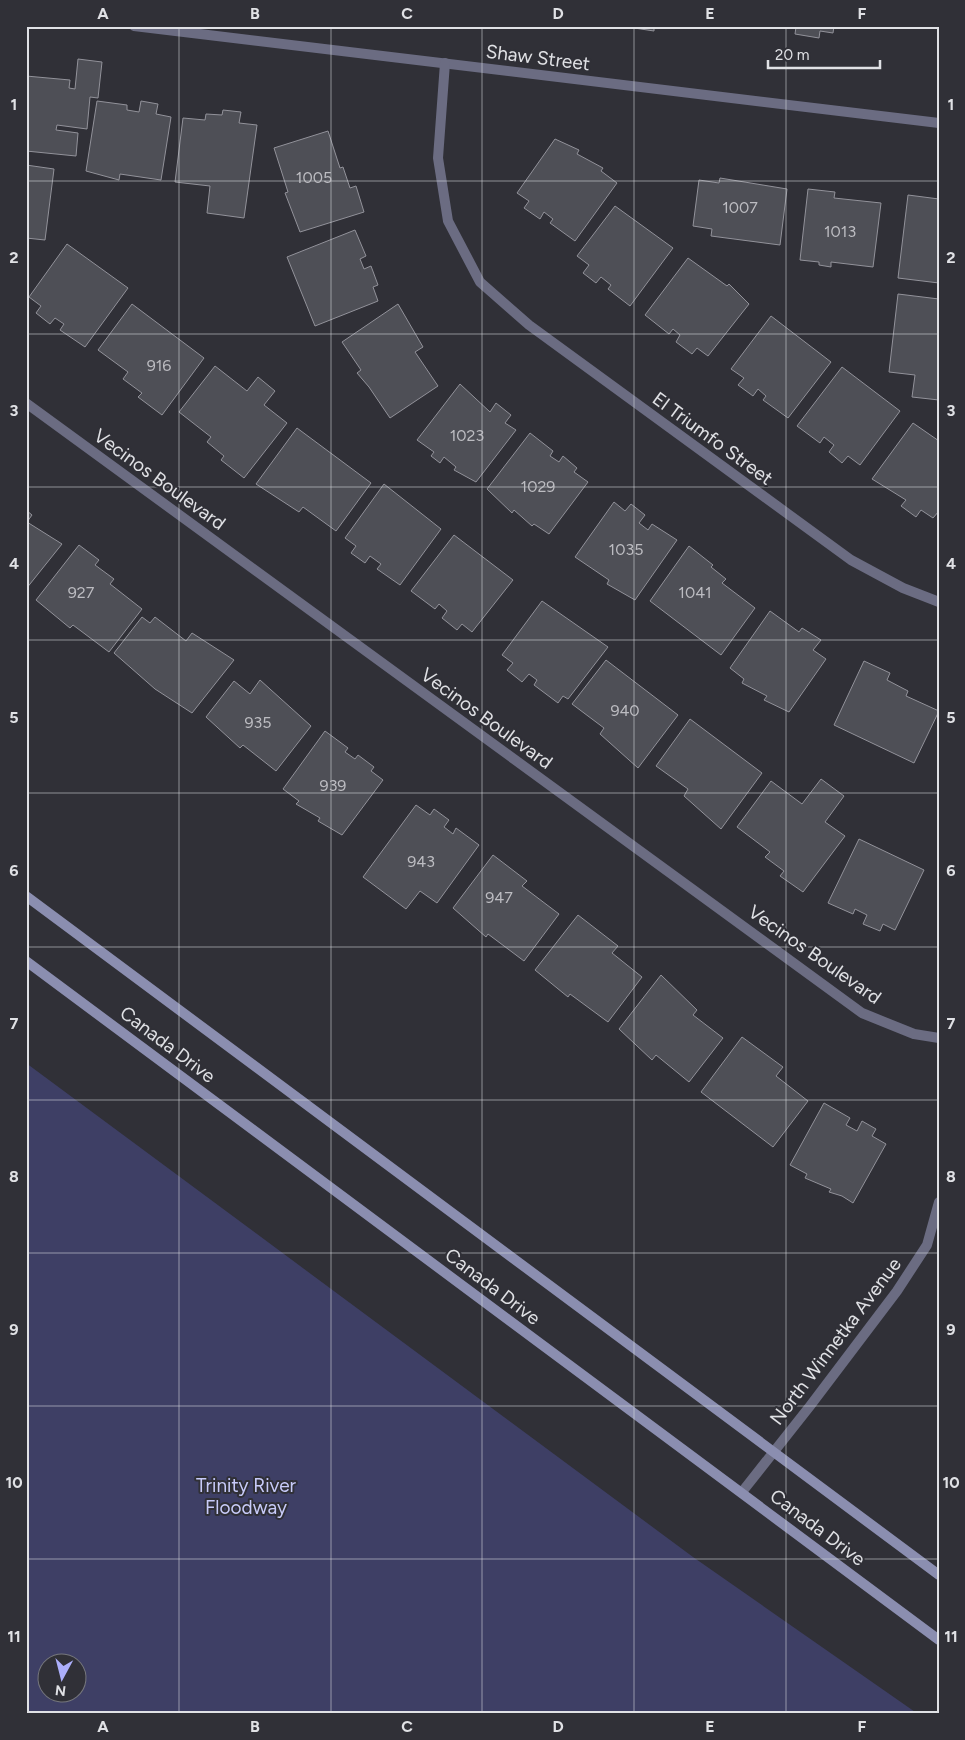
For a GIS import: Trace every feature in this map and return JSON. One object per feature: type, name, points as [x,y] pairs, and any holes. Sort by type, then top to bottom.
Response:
[{"type":"street","name":"Shaw Street","points":[[134,26],[939,124]]},
{"type":"street","name":"El Triumfo Street","points":[[445,63],[438,158],[448,221],[480,282],[529,325],[851,560],[903,588],[939,602]]},
{"type":"street","name":"Vecinos Boulevard","points":[[26,403],[862,1012],[914,1034],[939,1038]]},
{"type":"street","name":"Canada Drive","points":[[26,896],[939,1575]]},
{"type":"street","name":"Canada Drive","points":[[26,961],[939,1640]]},
{"type":"street","name":"North Winnetka Avenue","points":[[742,1492],[897,1291],[927,1244],[939,1202]]},
{"type":"green space","name":"Trinity River Floodway","points":[[26,1063],[693,1557],[918,1714],[26,1714]]},
{"type":"building","points":[[621,26],[654,26],[654,31]]},
{"type":"building","points":[[791,26],[834,26],[833,33],[820,31],[819,38],[795,34],[796,27]]},
{"type":"building","points":[[78,59],[102,62],[98,98],[90,97],[87,129],[57,125],[56,130],[78,133],[76,156],[26,151],[26,76],[70,80],[69,88],[75,89]]},
{"type":"building","points":[[97,101],[127,105],[127,110],[139,112],[141,101],[158,104],[156,114],[171,117],[161,180],[120,174],[119,180],[86,171]]},
{"type":"building","points":[[223,110],[241,112],[239,123],[257,125],[244,218],[207,213],[210,186],[175,182],[183,118],[205,120],[206,114],[222,115]]},
{"type":"building","points":[[328,131],[340,168],[343,167],[350,188],[356,186],[364,212],[300,232],[285,193],[288,192],[274,148]]},
{"type":"building","points":[[555,139],[579,150],[577,154],[603,168],[601,171],[617,183],[575,241],[550,223],[553,219],[544,212],[540,219],[524,208],[529,201],[517,193]]},
{"type":"building","points":[[26,165],[54,169],[45,240],[26,238]]},
{"type":"building","points":[[720,178],[787,189],[780,245],[711,236],[712,229],[693,226],[699,180],[719,183]]},
{"type":"building","points":[[808,189],[835,192],[834,198],[881,203],[873,267],[831,262],[831,267],[819,265],[819,262],[800,260]]},
{"type":"building","points":[[908,195],[939,199],[939,283],[898,278]]},
{"type":"building","points":[[615,206],[673,248],[630,306],[608,289],[611,285],[601,277],[596,283],[583,273],[589,265],[577,256]]},
{"type":"building","points":[[355,230],[366,256],[360,259],[364,269],[371,266],[378,285],[373,287],[378,301],[315,326],[287,257]]},
{"type":"building","points":[[67,244],[128,288],[85,347],[60,330],[64,324],[55,318],[50,324],[36,313],[41,306],[29,297]]},
{"type":"building","points":[[688,258],[727,286],[729,284],[749,304],[708,356],[697,348],[692,354],[676,342],[680,335],[673,329],[669,334],[645,315]]},
{"type":"building","points":[[898,294],[939,299],[939,400],[912,397],[915,375],[889,372]]},
{"type":"building","points":[[132,304],[204,358],[162,415],[138,397],[142,393],[123,379],[128,372],[98,350]]},
{"type":"building","points":[[398,304],[423,347],[415,352],[438,386],[390,418],[357,373],[361,370],[342,342]]},
{"type":"building","points":[[771,316],[831,362],[788,418],[763,400],[766,396],[758,389],[753,396],[738,385],[744,378],[731,369]]},
{"type":"building","points":[[215,366],[247,391],[258,377],[275,391],[264,405],[287,423],[244,478],[221,460],[224,456],[207,442],[211,437],[179,412]]},
{"type":"building","points":[[842,367],[900,411],[860,465],[848,456],[842,463],[829,452],[834,445],[824,437],[820,443],[797,426]]},
{"type":"building","points":[[460,384],[490,412],[496,403],[511,415],[505,423],[516,430],[476,482],[454,470],[456,467],[444,457],[440,463],[431,456],[434,452],[417,440]]},
{"type":"building","points":[[913,423],[939,441],[939,511],[933,518],[921,510],[916,517],[901,506],[906,500],[872,479]]},
{"type":"building","points":[[297,428],[371,483],[336,531],[303,507],[299,512],[256,484]]},
{"type":"building","points":[[530,433],[553,451],[550,456],[559,462],[563,456],[577,468],[574,472],[588,482],[549,534],[534,524],[532,526],[514,510],[512,513],[487,489]]},
{"type":"building","points":[[384,484],[441,529],[400,585],[377,569],[381,564],[370,556],[365,563],[351,553],[356,546],[345,538]]},
{"type":"building","points":[[614,502],[625,511],[631,504],[645,515],[639,523],[648,530],[652,524],[677,540],[635,600],[607,584],[609,580],[575,557]]},
{"type":"building","points":[[26,510],[32,515],[27,522],[62,544],[26,589]]},
{"type":"building","points":[[454,535],[513,580],[472,632],[462,624],[457,630],[442,618],[447,611],[439,604],[435,609],[411,591]]},
{"type":"building","points":[[79,545],[99,560],[95,565],[114,579],[110,584],[142,609],[109,652],[73,625],[70,628],[36,600]]},
{"type":"building","points":[[689,546],[713,565],[711,567],[726,579],[722,583],[755,608],[721,655],[650,601]]},
{"type":"building","points":[[542,601],[608,647],[568,699],[563,696],[558,703],[534,685],[537,680],[529,674],[522,682],[507,670],[513,663],[502,655]]},
{"type":"building","points":[[770,611],[799,632],[802,628],[821,640],[813,650],[826,659],[789,712],[764,700],[767,696],[742,683],[744,679],[730,668]]},
{"type":"building","points":[[142,617],[150,623],[155,617],[186,641],[192,633],[234,660],[192,713],[155,689],[114,653]]},
{"type":"building","points":[[606,660],[678,715],[638,768],[600,734],[604,728],[572,704]]},
{"type":"building","points":[[864,661],[890,673],[887,680],[908,691],[906,696],[939,711],[914,763],[834,725]]},
{"type":"building","points":[[260,680],[311,726],[276,771],[243,745],[240,748],[206,717],[234,681],[250,694]]},
{"type":"building","points":[[690,719],[762,773],[721,829],[684,796],[688,789],[656,766]]},
{"type":"building","points":[[325,731],[348,748],[345,752],[355,759],[358,755],[374,767],[371,771],[383,780],[342,835],[318,821],[320,818],[296,804],[299,801],[283,789]]},
{"type":"building","points":[[821,779],[844,796],[825,822],[845,836],[803,892],[780,876],[784,871],[765,857],[770,852],[737,827],[771,781],[802,804]]},
{"type":"building","points":[[416,805],[430,815],[434,809],[449,820],[444,827],[453,834],[456,828],[479,845],[437,903],[420,891],[406,909],[363,877]]},
{"type":"building","points":[[859,839],[924,870],[895,930],[883,924],[880,931],[863,924],[867,915],[855,909],[853,914],[828,903]]},
{"type":"building","points":[[493,855],[527,881],[522,886],[559,914],[524,961],[488,934],[486,937],[453,908]]},
{"type":"building","points":[[578,915],[618,946],[612,953],[642,977],[608,1022],[570,994],[568,997],[535,970]]},
{"type":"building","points":[[661,975],[697,1010],[693,1015],[723,1038],[689,1082],[656,1055],[652,1060],[619,1029]]},
{"type":"building","points":[[742,1037],[783,1067],[776,1076],[808,1101],[773,1147],[701,1092]]},
{"type":"building","points":[[824,1103],[850,1118],[846,1125],[857,1131],[862,1121],[876,1129],[872,1136],[886,1144],[853,1203],[842,1196],[829,1192],[831,1189],[805,1178],[807,1174],[790,1165]]}]
